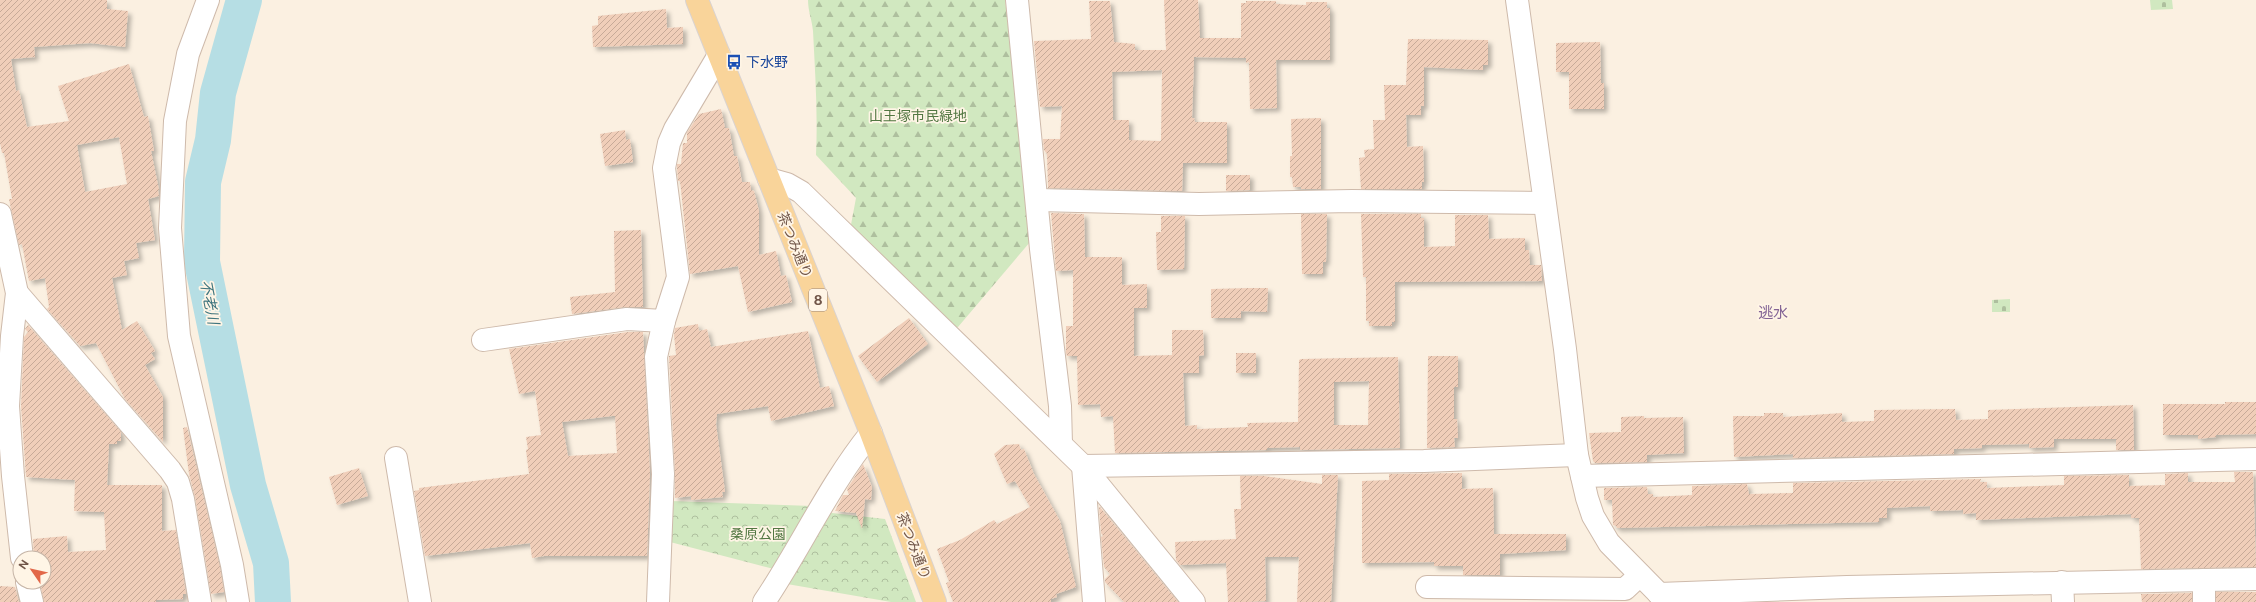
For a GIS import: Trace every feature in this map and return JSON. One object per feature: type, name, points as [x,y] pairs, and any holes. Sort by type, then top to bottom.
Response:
[{"type":"main road","name":"茶つみ通り","points":[[697,0],[871,433],[935,602]]},
{"type":"street","points":[[208,0],[188,54],[175,121],[170,228],[179,336],[232,565],[238,602]]},
{"type":"street","points":[[1017,0],[1038,200],[1041,249],[1060,406],[1062,444]]},
{"type":"street","points":[[1517,0],[1544,203],[1566,349],[1580,465],[1593,516],[1601,532],[1663,598],[2062,592],[2204,580],[2256,579]]},
{"type":"street","points":[[658,602],[663,474],[656,357],[664,321],[678,277],[664,168],[669,143],[675,129],[719,55]]},
{"type":"street","points":[[769,179],[787,184],[801,192],[1062,444],[1083,466],[1194,602]]},
{"type":"street","points":[[1038,200],[1199,204],[1352,201],[1544,203]]},
{"type":"street","points":[[0,214],[17,293],[6,336],[8,406],[13,476],[21,550]]},
{"type":"street","points":[[17,293],[170,470],[178,482],[183,498],[200,602]]},
{"type":"street","points":[[483,340],[627,319],[664,321]]},
{"type":"street","points":[[764,602],[819,509],[856,452],[871,433]]},
{"type":"street","points":[[396,458],[420,602]]},
{"type":"street","points":[[1083,466],[1424,461],[1580,465],[2256,459]]},
{"type":"street","points":[[1083,466],[1094,602]]},
{"type":"street","points":[[1427,587],[1625,589],[1640,575]]},
{"type":"street","points":[[2204,580],[2204,602]]},
{"type":"street","points":[[29,590],[32,602]]},
{"type":"green space","name":"山王塚市民緑地","points":[[808,0],[1005,0],[1019,116],[1030,242],[958,327],[949,327],[850,230],[856,198],[816,155],[815,62],[813,31]]},
{"type":"green space","points":[[2150,0],[2172,0],[2173,9],[2151,10]]},
{"type":"green space","points":[[2010,299],[2010,312],[1992,312],[1992,300]]},
{"type":"green space","name":"桑原公園","points":[[671,501],[812,506],[774,569],[670,542]]},
{"type":"green space","points":[[823,512],[885,519],[916,602],[891,602],[787,584]]},
{"type":"building","points":[[0,0],[107,0],[107,9],[128,11],[125,47],[90,43],[34,47],[35,57],[11,59],[16,91],[19,90],[27,127],[69,121],[58,86],[129,64],[144,117],[148,116],[154,151],[151,151],[159,196],[148,199],[155,240],[136,243],[139,258],[124,261],[127,275],[112,278],[122,330],[137,321],[155,351],[151,353],[155,359],[145,365],[163,397],[163,442],[125,399],[96,343],[80,346],[47,309],[49,307],[45,278],[29,281],[22,244],[19,245],[11,209],[9,199],[12,199],[4,153],[2,153],[0,143]],"holes":[[[119,137],[127,184],[85,192],[77,145]]]},
{"type":"building","points":[[1164,0],[1198,0],[1200,38],[1241,38],[1241,3],[1246,3],[1246,1],[1276,1],[1276,4],[1306,5],[1306,2],[1327,2],[1327,8],[1330,8],[1330,60],[1276,60],[1277,108],[1250,109],[1249,62],[1246,63],[1246,58],[1194,57],[1192,118],[1194,118],[1195,122],[1227,122],[1227,163],[1183,163],[1182,191],[1048,188],[1047,154],[1044,150],[1043,139],[1060,139],[1062,106],[1040,107],[1034,41],[1091,39],[1089,1],[1110,1],[1114,42],[1135,44],[1135,50],[1166,50]],"holes":[[[1162,70],[1161,141],[1129,140],[1129,120],[1113,120],[1112,72]]]},
{"type":"building","points":[[666,9],[667,28],[683,27],[683,44],[593,47],[592,26],[598,25],[598,16]]},
{"type":"building","points":[[1408,39],[1488,40],[1488,65],[1483,65],[1483,70],[1424,67],[1424,106],[1421,106],[1421,115],[1406,115],[1407,147],[1423,146],[1424,182],[1422,182],[1422,189],[1361,189],[1359,158],[1365,157],[1364,150],[1374,149],[1373,120],[1385,120],[1384,85],[1406,85]]},
{"type":"building","points":[[1600,42],[1601,83],[1604,83],[1604,109],[1569,109],[1569,72],[1556,72],[1556,43]]},
{"type":"building","points":[[721,109],[725,128],[729,128],[734,156],[737,156],[742,182],[750,182],[751,190],[754,191],[759,211],[759,255],[776,251],[781,276],[786,275],[792,302],[748,312],[738,266],[690,274],[677,164],[681,164],[683,143],[687,143],[687,133],[699,114]]},
{"type":"building","points":[[1321,118],[1321,189],[1301,189],[1301,187],[1293,187],[1292,177],[1290,177],[1290,156],[1292,156],[1291,119]]},
{"type":"building","points":[[625,130],[626,140],[630,139],[633,162],[605,166],[600,134]]},
{"type":"building","points":[[1226,175],[1250,175],[1250,190],[1226,191]]},
{"type":"building","points":[[1051,213],[1084,214],[1085,257],[1122,257],[1122,285],[1147,284],[1147,308],[1134,308],[1134,356],[1172,355],[1172,330],[1203,330],[1204,355],[1199,356],[1199,373],[1183,373],[1185,426],[1197,425],[1197,429],[1199,429],[1248,427],[1247,423],[1298,422],[1299,360],[1398,357],[1400,448],[1300,450],[1300,447],[1267,448],[1267,450],[1115,453],[1113,416],[1101,417],[1100,404],[1078,405],[1077,356],[1067,356],[1066,353],[1066,326],[1073,326],[1073,270],[1056,271]],"holes":[[[1369,381],[1368,425],[1334,425],[1334,382]]]},
{"type":"building","points":[[1301,214],[1327,214],[1326,262],[1323,262],[1323,274],[1302,274]]},
{"type":"building","points":[[1361,214],[1421,214],[1421,218],[1424,218],[1424,247],[1455,246],[1455,215],[1488,215],[1489,239],[1525,238],[1525,250],[1529,250],[1530,265],[1541,265],[1542,281],[1395,282],[1395,322],[1392,322],[1392,326],[1369,326],[1369,321],[1366,321],[1366,277],[1363,277]]},
{"type":"building","points":[[1161,216],[1185,216],[1184,269],[1157,270],[1156,232],[1161,232]]},
{"type":"building","points":[[641,230],[643,307],[625,307],[572,314],[570,297],[615,292],[614,231]]},
{"type":"building","points":[[1268,288],[1267,312],[1241,311],[1241,318],[1211,318],[1211,289]]},
{"type":"building","points":[[909,318],[928,344],[877,382],[858,356]]},
{"type":"building","points":[[698,324],[699,331],[707,329],[711,347],[808,331],[820,388],[829,386],[834,406],[771,421],[768,406],[717,414],[716,424],[725,492],[722,492],[723,497],[691,500],[691,496],[675,498],[669,356],[676,355],[674,335],[675,328]]},
{"type":"building","points":[[28,325],[121,432],[121,441],[117,441],[117,444],[109,444],[107,485],[162,485],[162,531],[176,530],[186,594],[183,594],[183,599],[156,600],[156,602],[44,602],[42,590],[52,590],[52,550],[34,550],[33,539],[67,536],[68,552],[106,550],[104,512],[74,511],[75,480],[26,477],[21,406],[24,337],[28,332],[25,329]]},
{"type":"building","points":[[628,332],[643,332],[650,474],[647,556],[544,556],[532,558],[530,543],[425,556],[414,491],[419,490],[419,488],[529,474],[526,437],[541,435],[535,391],[519,394],[509,349]],"holes":[[[615,416],[617,453],[568,456],[562,422]]]},
{"type":"building","points":[[1236,353],[1256,353],[1256,373],[1236,373]]},
{"type":"building","points":[[1428,356],[1458,356],[1458,387],[1454,387],[1454,419],[1457,419],[1458,438],[1454,438],[1455,447],[1427,448]]},
{"type":"building","points":[[2225,402],[2256,402],[2256,434],[2216,435],[2216,437],[2198,439],[2198,435],[2163,435],[2163,404],[2225,404]]},
{"type":"building","points":[[2133,405],[2134,450],[2116,450],[2116,439],[2054,439],[2054,447],[2029,448],[2029,444],[1982,445],[1982,448],[1954,449],[1954,454],[1793,458],[1793,454],[1734,457],[1733,416],[1764,416],[1764,413],[1783,413],[1783,417],[1842,413],[1842,422],[1874,421],[1874,410],[1955,409],[1956,420],[1988,419],[1988,410]]},
{"type":"building","points":[[1644,416],[1644,418],[1683,417],[1684,453],[1647,455],[1647,462],[1595,463],[1593,461],[1589,433],[1621,432],[1621,417]]},
{"type":"building","points":[[187,427],[220,567],[224,592],[211,594],[195,497],[189,474],[183,428]]},
{"type":"building","points":[[1019,444],[1021,450],[1024,449],[1034,474],[1060,521],[1076,587],[1056,594],[1057,597],[1051,599],[1051,602],[953,602],[946,583],[949,582],[937,549],[960,540],[994,520],[997,524],[1030,507],[1015,481],[1007,484],[994,454],[1005,445]]},
{"type":"building","points":[[863,464],[872,487],[871,500],[865,499],[862,529],[856,513],[835,511],[843,495],[849,495],[847,489]]},
{"type":"building","points":[[359,468],[368,496],[337,505],[329,477]]},
{"type":"building","points":[[2234,472],[2253,472],[2256,567],[2141,569],[2139,518],[2131,518],[2131,514],[1976,520],[1976,513],[1963,514],[1963,510],[1930,511],[1930,506],[1887,508],[1887,518],[1879,518],[1879,522],[1617,528],[1613,525],[1612,500],[1604,500],[1604,488],[1647,487],[1648,494],[1653,494],[1653,497],[1692,495],[1692,486],[1747,484],[1749,494],[1793,493],[1793,483],[1981,479],[1980,482],[1987,482],[1987,488],[2064,485],[2064,476],[2129,475],[2129,486],[2165,485],[2165,474],[2188,473],[2188,482],[2235,482]]},
{"type":"building","points":[[1462,473],[1462,489],[1493,488],[1494,534],[1566,534],[1566,550],[1500,554],[1500,575],[1463,575],[1463,566],[1434,566],[1434,562],[1362,563],[1362,481],[1389,480],[1389,474]]},
{"type":"building","points":[[1322,475],[1338,475],[1331,602],[1297,602],[1299,557],[1265,557],[1266,601],[1248,602],[1228,602],[1226,563],[1180,565],[1176,560],[1175,542],[1236,539],[1234,509],[1241,509],[1240,476],[1264,476],[1322,484]]},
{"type":"building","points":[[1099,507],[1178,602],[1124,602],[1105,582],[1105,579],[1110,574],[1104,567],[1101,537],[1103,536],[1101,533]]},
{"type":"building","points":[[0,586],[12,587],[12,590],[16,590],[19,602],[0,602]]},
{"type":"building","points":[[2216,592],[2256,592],[2256,602],[2216,602]]},
{"type":"building","points":[[2192,593],[2192,602],[2142,602],[2141,594]]},
{"type":"waterway","name":"不老川","points":[[244,0],[218,93],[213,140],[203,182],[202,262],[248,485],[271,563],[273,602]]},
{"type":"place","name":"下水野","points":[[734,62]]},
{"type":"district","name":"逃水","points":[[1773,312]]}]
